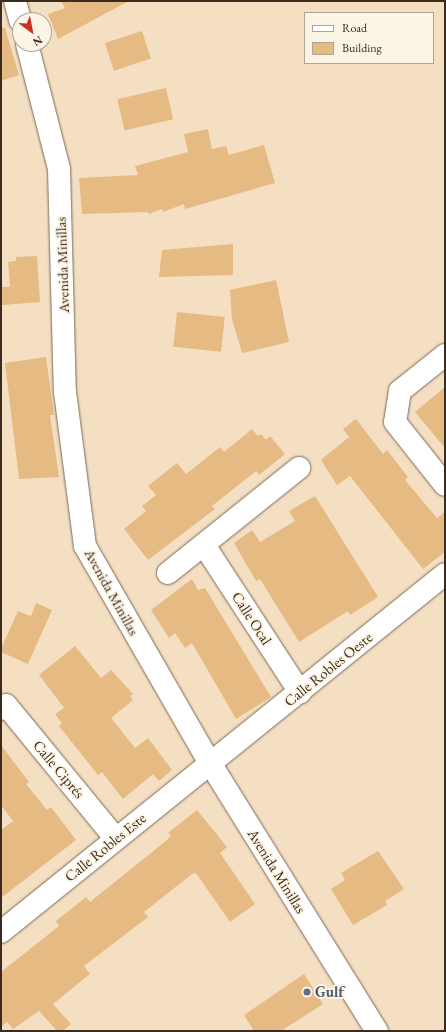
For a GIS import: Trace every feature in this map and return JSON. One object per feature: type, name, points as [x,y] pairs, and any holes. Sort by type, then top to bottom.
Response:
[{"type":"street","points":[[15,1],[18,12]]},
{"type":"street","name":"Avenida Minillas","points":[[28,52],[59,169],[65,392],[85,546],[210,763],[377,1031]]},
{"type":"street","points":[[445,355],[400,391],[395,422],[445,484]]},
{"type":"street","points":[[168,573],[299,468]]},
{"type":"street","name":"Calle Ocal","points":[[204,545],[300,692]]},
{"type":"street","name":"Calle Robles Oeste","points":[[210,763],[445,574]]},
{"type":"street","name":"Calle Ciprés","points":[[1,709],[6,705],[116,839]]},
{"type":"street","name":"Calle Robles Este","points":[[1,932],[210,763]]},
{"type":"building","points":[[61,1],[129,1],[58,39],[52,24],[52,13],[65,8]]},
{"type":"building","points":[[1,28],[5,28],[19,75],[1,81]]},
{"type":"building","points":[[142,31],[151,59],[114,71],[105,43]]},
{"type":"building","points":[[166,88],[173,119],[124,130],[117,99]]},
{"type":"building","points":[[208,129],[212,149],[226,146],[229,155],[264,145],[275,183],[185,209],[184,204],[163,212],[162,209],[149,214],[148,212],[82,214],[79,178],[138,175],[135,166],[188,152],[184,134]]},
{"type":"building","points":[[233,244],[233,275],[159,277],[162,250]]},
{"type":"building","points":[[37,256],[40,302],[2,305],[1,287],[10,287],[8,262],[16,261],[16,257]]},
{"type":"building","points":[[276,280],[289,342],[242,353],[232,319],[230,290]]},
{"type":"building","points":[[177,312],[225,317],[221,352],[173,347]]},
{"type":"building","points":[[46,357],[54,415],[50,415],[59,477],[19,479],[5,363]]},
{"type":"building","points":[[445,387],[445,448],[415,412]]},
{"type":"building","points":[[356,419],[383,454],[387,450],[408,477],[405,480],[437,518],[445,512],[445,552],[423,569],[350,476],[337,485],[321,460],[349,437],[343,429]]},
{"type":"building","points":[[252,429],[258,436],[261,434],[266,440],[270,436],[285,454],[259,475],[256,471],[212,506],[215,509],[148,560],[124,529],[146,511],[142,506],[156,495],[148,486],[177,463],[186,474],[220,447],[224,452]]},
{"type":"building","points":[[315,496],[378,597],[350,615],[348,611],[299,642],[260,579],[256,581],[234,543],[252,530],[260,542],[295,521],[289,511]]},
{"type":"building","points":[[192,579],[198,590],[205,588],[271,697],[236,719],[192,643],[185,648],[175,633],[169,638],[151,610]]},
{"type":"building","points":[[36,603],[52,610],[28,664],[1,652],[1,649],[18,611],[31,616]]},
{"type":"building","points":[[75,646],[101,678],[111,670],[133,694],[130,696],[133,700],[111,718],[135,748],[148,738],[172,770],[159,781],[153,774],[123,799],[102,772],[98,775],[59,726],[62,723],[55,714],[64,708],[39,675]]},
{"type":"building","points":[[1,745],[29,782],[26,784],[47,810],[51,807],[76,840],[1,898],[1,830],[13,821],[1,805]]},
{"type":"building","points":[[197,810],[227,847],[220,853],[255,904],[230,922],[196,873],[192,874],[144,912],[148,917],[84,966],[90,974],[53,1004],[71,1024],[63,1031],[57,1031],[39,1011],[13,1029],[7,1022],[1,1027],[1,972],[59,926],[56,921],[86,897],[90,902],[167,840],[171,835],[168,833]]},
{"type":"building","points":[[378,851],[404,889],[385,901],[387,905],[353,925],[331,889],[345,880],[341,873]]},
{"type":"building","points":[[304,974],[323,1004],[281,1031],[254,1031],[244,1015]]},
{"type":"place","name":"Gulf","points":[[307,992]]}]
